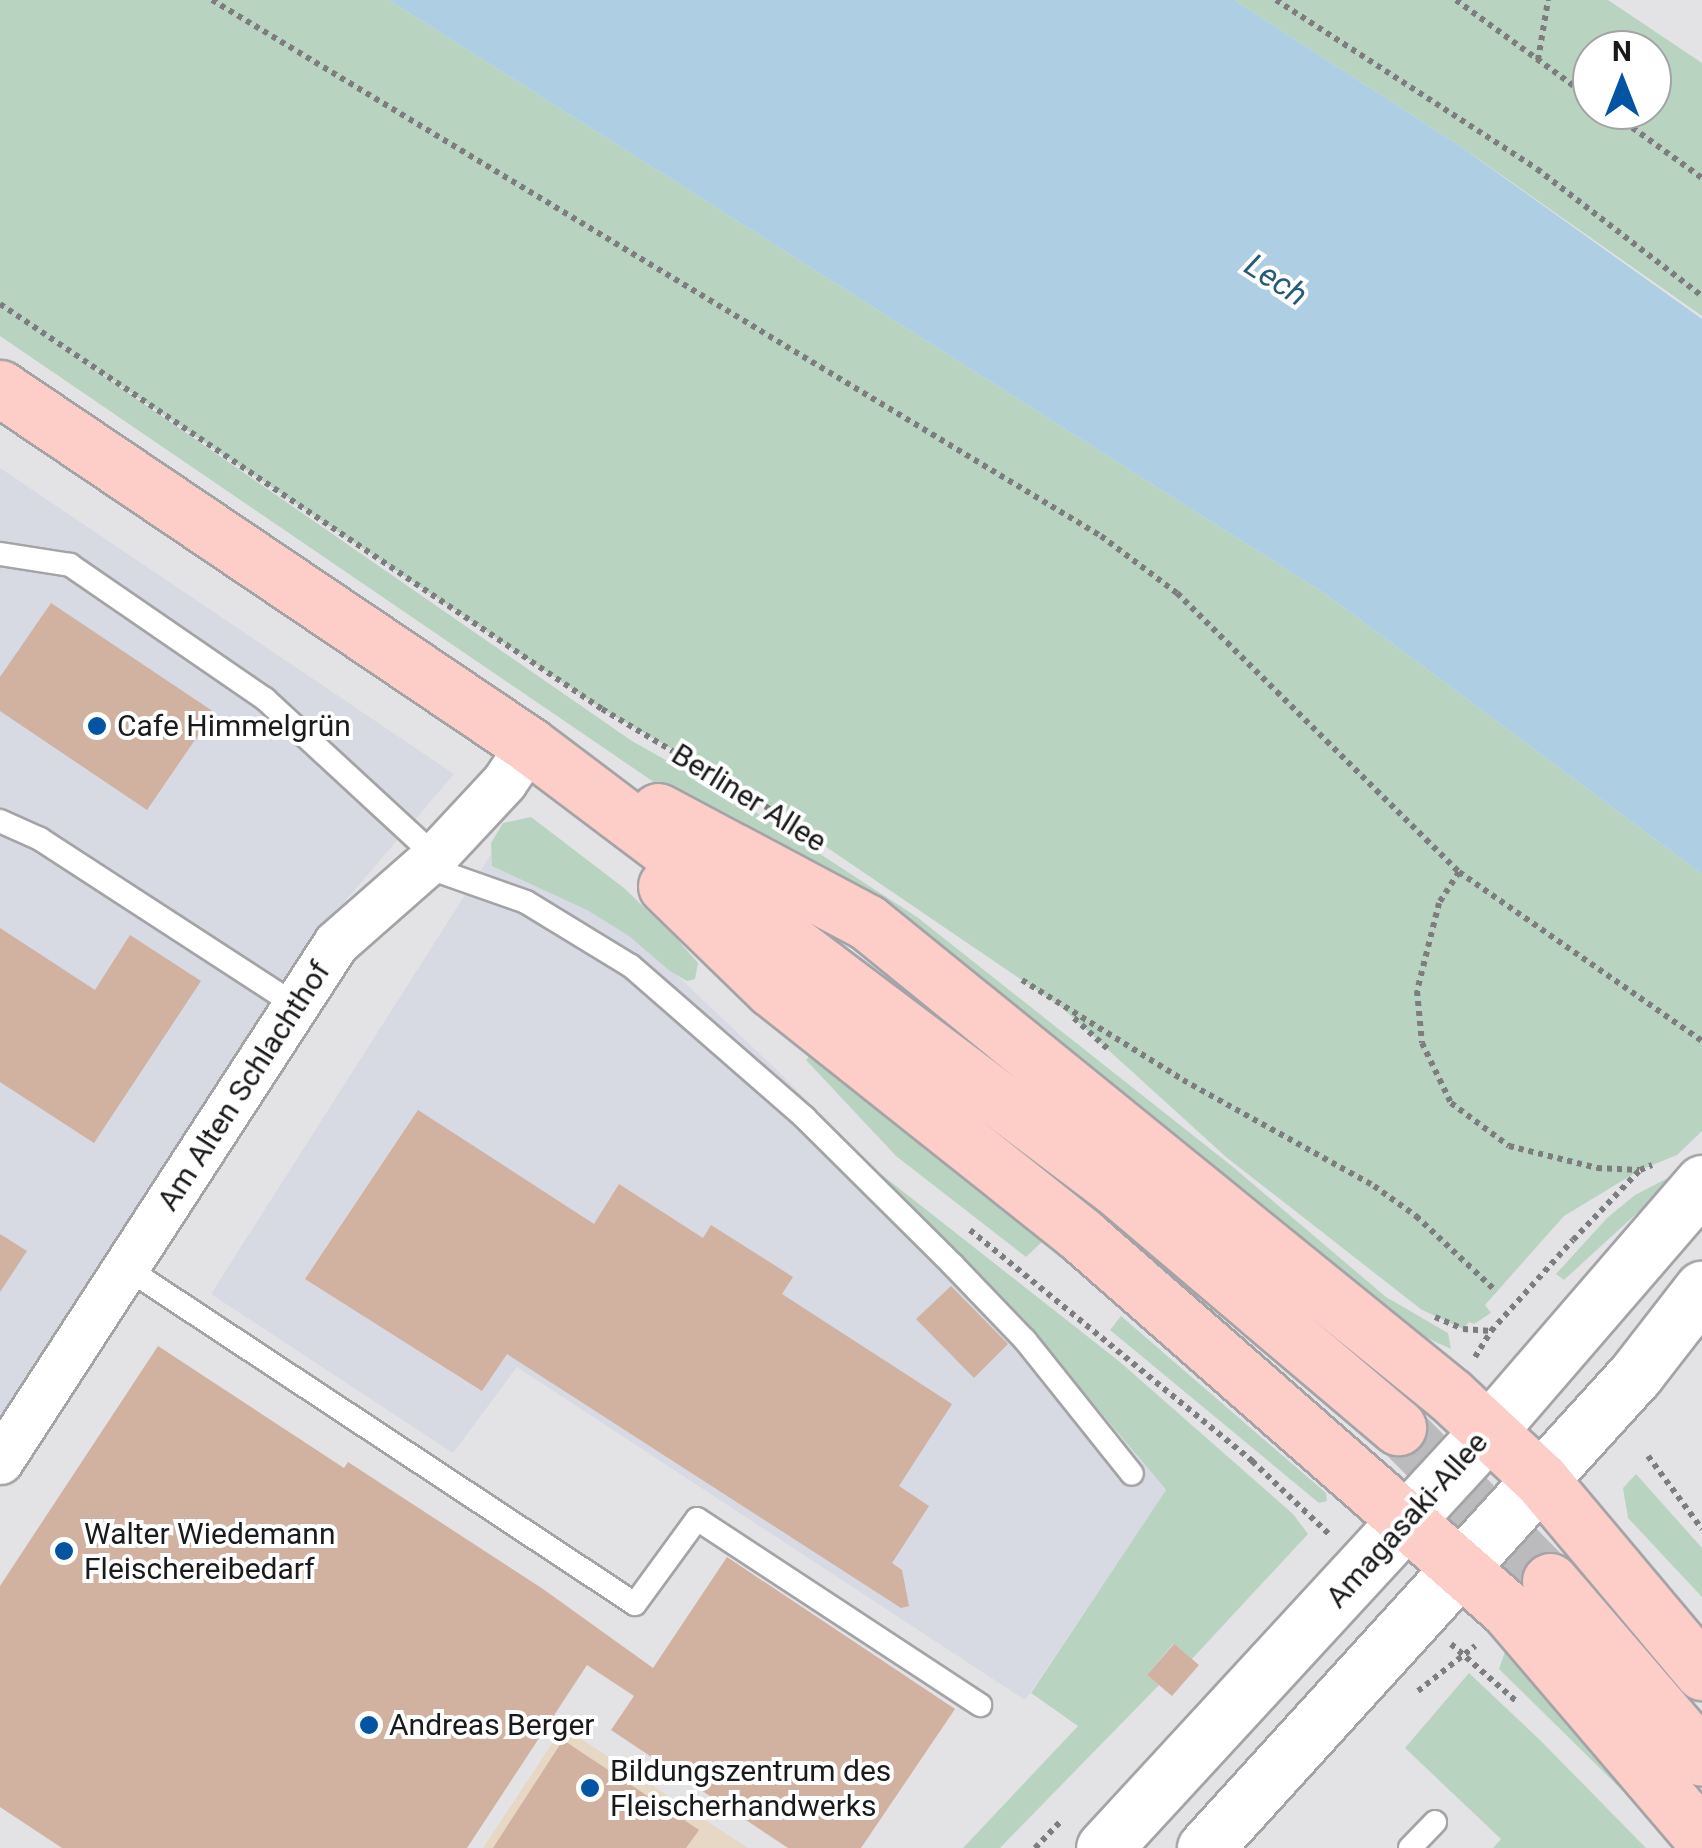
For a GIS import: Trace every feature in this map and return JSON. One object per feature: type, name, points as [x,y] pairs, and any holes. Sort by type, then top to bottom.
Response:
[{"type":"main road","points":[[0,388],[538,753],[1116,1188],[1398,1427]]},
{"type":"main road","points":[[538,753],[683,823],[867,922],[1490,1429],[1541,1480],[1702,1672]]},
{"type":"main road","points":[[538,753],[637,858],[772,988],[1080,1235],[1507,1608],[1702,1837]]},
{"type":"main road","name":"Amagasaki-Allee","points":[[1104,1848],[1490,1429],[1702,1183]]},
{"type":"main road","points":[[1205,1848],[1636,1374],[1702,1289]]},
{"type":"main road","points":[[1550,1580],[1702,1758]]},
{"type":"street","name":"Am Alten Schlachthof","points":[[0,1461],[336,942],[429,861],[504,782],[538,753]]},
{"type":"lane","points":[[0,554],[70,565],[265,699],[429,861],[526,902],[630,966],[805,1118],[954,1265],[1025,1340],[1132,1474]]},
{"type":"lane","points":[[0,821],[40,839],[297,1006]]},
{"type":"lane","points":[[125,1267],[635,1604],[697,1518],[980,1705]]},
{"type":"lane","points":[[1410,1848],[1435,1822]]},
{"type":"path","points":[[212,0],[1101,536],[1177,593],[1459,872],[1702,1041]]},
{"type":"path","points":[[1276,0],[1537,169],[1702,296]]},
{"type":"path","points":[[1456,0],[1572,85]]},
{"type":"path","points":[[1538,60],[1548,0]]},
{"type":"path","points":[[1636,130],[1702,178]]},
{"type":"path","name":"Berliner Allee","points":[[0,304],[602,709],[735,785],[800,829]]},
{"type":"path","points":[[1459,872],[1439,903],[1417,991],[1422,1042],[1450,1103],[1509,1146],[1597,1168],[1640,1170],[1491,1331]]},
{"type":"path","points":[[1012,973],[1183,1080],[1374,1186],[1416,1216],[1496,1291]]},
{"type":"path","points":[[1648,1456],[1702,1529]]},
{"type":"shaded area","points":[[0,468],[454,774],[316,935],[0,1434]]},
{"type":"shaded area","points":[[507,829],[626,927],[781,1074],[1082,1390],[1166,1491],[1025,1700],[517,1367],[453,1453],[211,1294]]},
{"type":"shaded area","name":"Bildungszentrum des Fleischerhandwerks","points":[[563,1727],[748,1848],[483,1848]]},
{"type":"green space","points":[[0,0],[389,0],[1327,595],[1702,874],[1702,1131],[1677,1155],[1640,1170],[1564,1216],[1485,1305],[1491,1313],[1474,1324],[1469,1322],[1463,1329],[1422,1310],[1226,1157],[1060,1006],[735,785],[602,709],[33,327],[632,741],[740,802],[917,917],[1233,1167],[1386,1297],[1448,1333],[1451,1349],[1414,1332],[708,819],[0,336]]},
{"type":"green space","points":[[1234,0],[1608,0],[1653,30],[1572,30],[1572,130],[1672,130],[1672,43],[1702,63],[1702,316],[1460,146]]},
{"type":"green space","points":[[531,817],[624,888],[676,938],[698,963],[695,979],[687,981],[670,971],[629,936],[587,910],[492,866],[491,843],[503,823]]},
{"type":"green space","points":[[814,1051],[1044,1240],[1026,1257],[896,1156],[806,1060]]},
{"type":"green space","points":[[868,1164],[1120,1362],[1293,1514],[1308,1534],[1191,1660],[1173,1644],[1147,1675],[1159,1685],[1000,1848],[963,1848],[1078,1726],[1031,1693],[1166,1490],[1082,1390]]},
{"type":"green space","points":[[1685,1169],[1564,1280],[1556,1274],[1607,1218],[1635,1195]]},
{"type":"green space","points":[[1121,1316],[1326,1493],[1327,1501],[1319,1503],[1110,1330]]},
{"type":"green space","points":[[1636,1474],[1702,1548],[1702,1597],[1628,1518],[1623,1488]]},
{"type":"green space","points":[[1506,1649],[1686,1848],[1673,1848],[1626,1794],[1499,1669]]},
{"type":"green space","points":[[1469,1673],[1646,1848],[1493,1848],[1501,1839],[1405,1748]]},
{"type":"water","name":"Lech","points":[[389,0],[1234,0],[1460,146],[1702,319],[1702,874],[1327,595]]},
{"type":"building","points":[[51,603],[214,712],[147,810],[0,711],[0,677]]},
{"type":"building","points":[[0,928],[95,990],[130,935],[201,981],[94,1143],[0,1082]]},
{"type":"building","points":[[418,1110],[594,1224],[619,1184],[703,1238],[711,1225],[793,1277],[782,1294],[952,1404],[899,1486],[929,1506],[892,1563],[902,1570],[909,1606],[901,1608],[507,1354],[482,1391],[305,1279]]},
{"type":"building","points":[[0,1234],[27,1251],[0,1292]]},
{"type":"building","points":[[951,1286],[1008,1344],[974,1378],[916,1319]]},
{"type":"building","points":[[158,1346],[344,1468],[348,1462],[543,1589],[653,1668],[727,1557],[955,1709],[861,1848],[788,1848],[611,1730],[634,1696],[587,1665],[467,1848],[62,1848],[0,1807],[0,1586]]},
{"type":"building","points":[[1174,1644],[1199,1665],[1172,1696],[1147,1675]]},
{"type":"building","name":"Bildungszentrum des Fleischerhandwerks","points":[[563,1740],[699,1830],[686,1848],[493,1848]]},
{"type":"tunnel","points":[[1398,1427],[1550,1581]]},
{"type":"place","name":"Cafe Himmelgrün","points":[[97,726]]},
{"type":"place","name":"Walter Wiedemann Fleischereibedarf","points":[[64,1551]]},
{"type":"place","name":"Andreas Berger","points":[[369,1725]]},
{"type":"place","name":"Bildungszentrum des Fleischerhandwerks","points":[[590,1788]]}]
